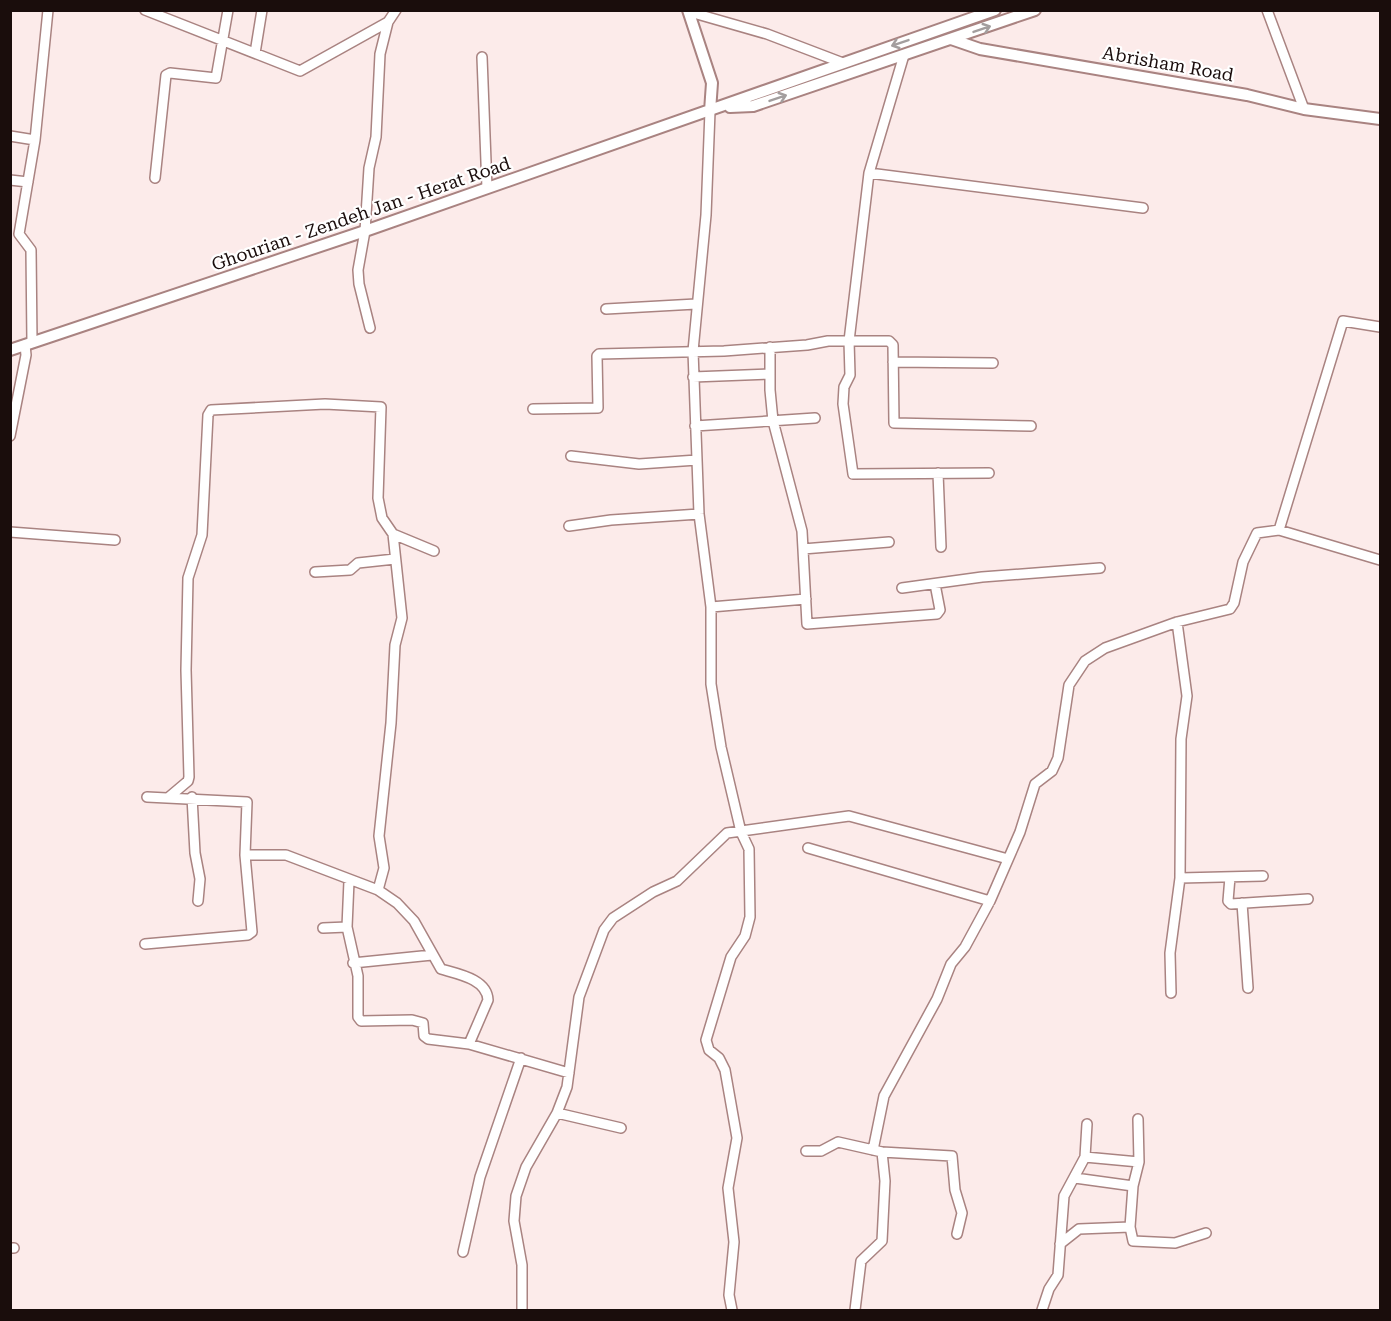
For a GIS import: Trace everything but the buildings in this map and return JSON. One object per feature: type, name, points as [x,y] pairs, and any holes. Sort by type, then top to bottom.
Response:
[{"type":"main road","name":"Ghourian - Zendeh Jan - Herat Road","points":[[10,350],[365,231],[995,10]]},
{"type":"main road","points":[[689,11],[712,83],[716,109],[753,106],[1035,10]]},
{"type":"main road","name":"Abrisham Road","points":[[951,39],[981,49],[1247,95],[1304,109],[1380,119]]},
{"type":"street","points":[[10,436],[28,343],[32,250],[15,233],[28,182],[35,140],[48,10]]},
{"type":"street","points":[[145,10],[185,28],[224,40],[300,71],[388,22]]},
{"type":"street","points":[[155,178],[166,75],[170,73],[216,78],[228,10]]},
{"type":"street","points":[[255,52],[262,10]]},
{"type":"street","points":[[370,328],[359,284],[369,168],[376,137],[380,54],[388,22],[396,10]]},
{"type":"street","points":[[1267,10],[1304,109]]},
{"type":"street","points":[[689,11],[767,34],[843,63]]},
{"type":"street","points":[[904,55],[869,173],[849,341],[850,375],[844,387],[843,417],[854,475],[989,473]]},
{"type":"street","points":[[482,57],[487,188]]},
{"type":"street","points":[[716,109],[696,304],[693,377],[699,514],[711,607],[711,684],[721,747],[741,832],[750,849],[750,917],[745,936],[731,957],[706,1040],[710,1050],[719,1058],[725,1070],[737,1138],[728,1188],[735,1242],[729,1295],[732,1311]]},
{"type":"street","points":[[10,136],[35,140]]},
{"type":"street","points":[[869,173],[1143,208]]},
{"type":"street","points":[[10,180],[28,182]]},
{"type":"street","points":[[606,309],[696,304]]},
{"type":"street","points":[[1279,530],[1343,321],[1380,327]]},
{"type":"street","points":[[533,409],[598,408],[597,356],[599,354],[724,351],[849,341],[892,342],[893,420],[896,424],[1031,426]]},
{"type":"street","points":[[770,347],[773,421],[802,531],[807,622],[810,625],[936,614],[940,610],[935,584]]},
{"type":"street","points":[[893,362],[993,363]]},
{"type":"street","points":[[693,377],[770,374]]},
{"type":"street","points":[[169,797],[188,781],[189,777],[186,670],[188,578],[202,535],[207,435],[211,410],[325,404],[381,407],[378,498],[382,518],[393,534],[402,618],[395,645],[391,723],[381,801],[379,836],[384,868],[378,890]]},
{"type":"street","points":[[695,426],[815,417]]},
{"type":"street","points":[[571,456],[639,464],[697,460]]},
{"type":"street","points":[[938,473],[941,547]]},
{"type":"street","points":[[569,526],[611,520],[699,514]]},
{"type":"street","points":[[855,1311],[861,1261],[882,1241],[885,1180],[878,1151],[884,1096],[937,999],[951,964],[965,947],[990,901],[1035,784],[1052,771],[1058,758],[1069,685],[1085,662],[1105,648],[1177,622],[1230,609],[1234,603],[1243,562],[1257,533],[1279,530],[1380,560]]},
{"type":"street","points":[[10,532],[115,540]]},
{"type":"street","points":[[393,534],[434,551]]},
{"type":"street","points":[[803,549],[889,542]]},
{"type":"street","points":[[315,572],[350,570],[358,563],[395,559]]},
{"type":"street","points":[[902,588],[982,577],[1100,568]]},
{"type":"street","points":[[711,607],[806,599]]},
{"type":"street","points":[[1171,993],[1170,953],[1180,878],[1180,739],[1187,696],[1177,622]]},
{"type":"street","points":[[145,944],[251,935],[245,855],[247,802],[192,797],[147,797]]},
{"type":"street","points":[[192,797],[195,853],[200,879],[198,901]]},
{"type":"street","points":[[522,1311],[522,1265],[514,1221],[516,1196],[526,1167],[557,1113],[567,1087],[576,1008],[604,930],[613,918],[653,892],[677,881],[727,833],[844,816],[1008,859]]},
{"type":"street","points":[[808,848],[990,901]]},
{"type":"street","points":[[245,855],[286,855],[349,882],[378,890],[397,903],[414,921],[441,969],[465,976],[483,986],[488,992],[488,1000],[469,1044]]},
{"type":"street","points":[[1180,878],[1263,876]]},
{"type":"street","points":[[1230,877],[1229,903],[1308,899]]},
{"type":"street","points":[[349,882],[347,927],[353,963],[358,976],[358,1017],[361,1021],[412,1020],[423,1023],[424,1036],[428,1039],[469,1044],[568,1073]]},
{"type":"street","points":[[1242,903],[1248,988]]},
{"type":"street","points":[[323,928],[347,927]]},
{"type":"street","points":[[353,963],[432,955]]},
{"type":"street","points":[[463,1252],[480,1177],[521,1058]]},
{"type":"street","points":[[557,1113],[621,1128]]},
{"type":"street","points":[[1138,1119],[1139,1162],[1133,1186],[1130,1227],[1132,1241],[1175,1243],[1206,1233]]},
{"type":"street","points":[[1042,1311],[1049,1288],[1058,1275],[1064,1196],[1084,1157],[1087,1124]]},
{"type":"street","points":[[806,1151],[821,1151],[838,1142],[878,1151],[952,1156],[955,1190],[962,1213],[957,1234]]},
{"type":"street","points":[[1084,1157],[1139,1162]]},
{"type":"street","points":[[1075,1178],[1133,1186]]},
{"type":"street","points":[[1060,1245],[1079,1229],[1130,1227]]}]
